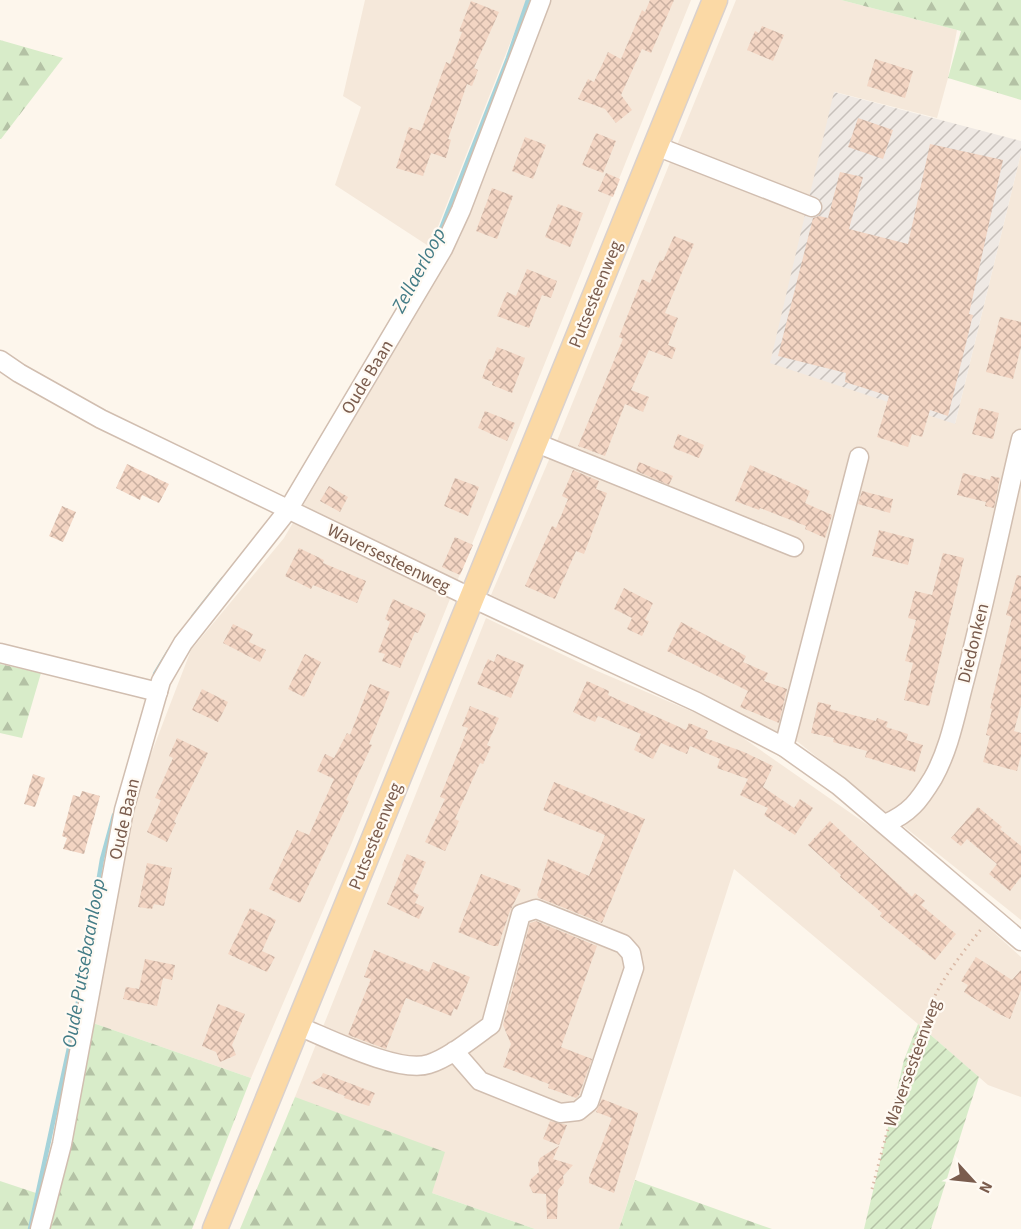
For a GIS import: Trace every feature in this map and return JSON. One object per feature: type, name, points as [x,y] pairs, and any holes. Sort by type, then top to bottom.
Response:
[{"type":"main road","name":"Putsesteenweg","points":[[215,1229],[715,0]]},
{"type":"street","name":"Oude Baan","points":[[40,1229],[62,1144],[124,810],[161,681],[183,643],[288,510],[443,249],[461,210],[541,0]]},
{"type":"street","points":[[656,146],[812,207]]},
{"type":"street","name":"Waversesteenweg","points":[[0,360],[101,419],[472,598],[697,702],[784,747],[839,786],[1021,941]]},
{"type":"street","name":"Diedonken","points":[[885,824],[904,816],[920,798],[934,776],[947,745],[970,660],[1021,439]]},
{"type":"street","points":[[534,442],[794,547]]},
{"type":"street","points":[[784,747],[859,457]]},
{"type":"street","points":[[0,653],[158,692]]},
{"type":"street","points":[[297,1026],[394,1064],[413,1067],[430,1064],[492,1025],[521,914],[536,909],[623,944],[631,953],[634,968],[631,979],[589,1102],[578,1111],[560,1113],[480,1081],[454,1051]]},
{"type":"path","name":"Waversesteenweg","points":[[872,1189],[891,1119],[924,1022],[940,987],[991,916]]},
{"type":"shaded area","points":[[365,0],[527,0],[430,247],[335,185],[361,107],[343,96]]},
{"type":"shaded area","points":[[550,0],[691,0],[351,845],[251,1078],[93,1023],[129,826],[148,762],[191,650],[284,538],[460,238]]},
{"type":"shaded area","points":[[736,0],[841,0],[957,30],[948,78],[937,118],[835,92],[955,424],[1021,153],[1021,920],[798,742],[491,595],[557,441]]},
{"type":"shaded area","points":[[834,92],[1021,141],[1021,153],[955,424],[770,363]]},
{"type":"shaded area","points":[[486,618],[595,670],[726,726],[895,844],[1021,957],[1021,1097],[988,1085],[734,869],[619,1229],[535,1229],[432,1193],[295,1097]]},
{"type":"green space","points":[[841,0],[1021,0],[1021,100],[948,78],[961,31]]},
{"type":"green space","points":[[0,40],[63,58],[1,139],[0,139]]},
{"type":"green space","points":[[0,664],[41,673],[22,738],[0,733]]},
{"type":"green space","points":[[93,1023],[251,1078],[192,1229],[44,1229]]},
{"type":"green space","points":[[918,1024],[979,1077],[931,1229],[864,1229],[904,1060]]},
{"type":"green space","points":[[295,1097],[445,1152],[432,1193],[535,1229],[240,1229]]},
{"type":"green space","points":[[635,1180],[772,1229],[619,1229]]},
{"type":"green space","points":[[0,1181],[39,1194],[33,1229],[0,1229]]},
{"type":"building","points":[[650,0],[674,0],[651,53],[642,49],[621,95],[632,110],[616,123],[605,109],[578,99],[588,79],[594,82],[608,52],[621,59],[642,10],[645,12]]},
{"type":"building","points":[[471,1],[499,12],[474,68],[478,70],[472,86],[467,84],[448,139],[451,140],[446,158],[431,153],[423,176],[396,168],[409,127],[421,131],[446,62],[450,64],[462,32],[459,31]]},
{"type":"building","points":[[762,26],[784,35],[773,61],[747,50],[755,31],[759,33]]},
{"type":"building","points":[[875,59],[913,71],[905,98],[867,86]]},
{"type":"building","points":[[858,118],[893,130],[883,159],[848,147]]},
{"type":"building","points":[[596,133],[616,141],[603,173],[582,165]]},
{"type":"building","points":[[525,137],[546,145],[533,179],[512,171]]},
{"type":"building","points":[[930,144],[1003,160],[969,314],[973,315],[948,416],[930,410],[922,437],[912,434],[908,447],[877,437],[889,396],[845,382],[846,373],[778,356],[813,218],[819,216],[828,218],[840,172],[863,177],[849,229],[908,244]]},
{"type":"building","points":[[606,173],[620,179],[613,197],[598,191]]},
{"type":"building","points":[[492,188],[513,196],[497,239],[476,231]]},
{"type":"building","points":[[558,204],[583,213],[570,247],[545,237]]},
{"type":"building","points":[[674,236],[694,244],[665,313],[678,318],[668,345],[676,348],[672,359],[649,350],[631,390],[649,397],[643,412],[625,404],[605,456],[578,446],[623,339],[619,337],[642,279],[650,283]]},
{"type":"building","points":[[527,269],[557,281],[551,298],[542,295],[529,328],[497,316],[507,292],[516,296]]},
{"type":"building","points":[[1000,317],[1021,322],[1021,347],[1013,379],[986,372]]},
{"type":"building","points":[[497,347],[525,358],[512,393],[482,378],[489,359],[492,360]]},
{"type":"building","points":[[979,408],[999,413],[993,439],[972,434]]},
{"type":"building","points":[[485,411],[515,423],[507,441],[478,428]]},
{"type":"building","points":[[678,434],[704,445],[699,458],[673,448]]},
{"type":"building","points":[[639,462],[673,476],[669,485],[636,471]]},
{"type":"building","points":[[127,464],[169,484],[159,503],[142,495],[140,500],[116,488]]},
{"type":"building","points":[[750,465],[810,491],[805,503],[832,515],[825,538],[805,529],[806,526],[735,501]]},
{"type":"building","points":[[573,470],[599,481],[596,489],[607,493],[584,554],[576,551],[555,599],[525,586],[552,526],[556,528],[568,499],[562,496]]},
{"type":"building","points":[[963,473],[990,480],[991,476],[1000,478],[994,508],[985,506],[986,502],[957,495]]},
{"type":"building","points":[[455,478],[479,487],[468,516],[444,506]]},
{"type":"building","points":[[329,486],[348,497],[340,512],[320,501]]},
{"type":"building","points":[[862,491],[893,499],[890,513],[858,504]]},
{"type":"building","points":[[62,506],[76,512],[63,542],[49,536]]},
{"type":"building","points":[[879,530],[914,539],[908,565],[872,556]]},
{"type":"building","points":[[455,537],[473,545],[460,575],[442,567]]},
{"type":"building","points":[[299,548],[324,560],[323,563],[366,581],[357,603],[313,585],[311,589],[285,576]]},
{"type":"building","points":[[943,553],[964,558],[929,706],[904,700],[913,663],[905,661],[916,620],[908,618],[915,591],[932,595]]},
{"type":"building","points":[[1017,575],[1021,576],[1021,705],[1014,731],[1021,733],[1021,755],[1017,771],[983,762],[990,736],[986,735],[992,709],[990,708],[1012,617],[1006,615]]},
{"type":"building","points":[[624,588],[653,603],[645,620],[649,621],[642,636],[627,629],[632,618],[614,609]]},
{"type":"building","points":[[393,599],[426,614],[418,633],[415,632],[400,668],[382,661],[385,654],[378,652],[390,622],[385,619]]},
{"type":"building","points":[[681,622],[746,656],[743,662],[768,673],[764,681],[787,689],[779,723],[740,707],[748,691],[667,651]]},
{"type":"building","points":[[233,624],[253,634],[249,642],[266,650],[260,662],[223,643]]},
{"type":"building","points":[[305,654],[321,662],[304,697],[288,689]]},
{"type":"building","points":[[497,654],[524,665],[511,698],[477,684],[488,659],[494,662]]},
{"type":"building","points":[[587,681],[609,691],[608,695],[686,730],[689,723],[708,731],[705,738],[744,752],[773,766],[763,787],[794,808],[800,799],[813,808],[795,835],[764,815],[768,808],[740,795],[748,779],[717,768],[720,759],[690,746],[687,754],[661,743],[653,759],[634,750],[641,734],[598,716],[595,722],[573,712]]},
{"type":"building","points":[[370,684],[390,692],[369,744],[372,745],[346,800],[349,801],[300,903],[269,889],[297,830],[309,835],[334,779],[317,771],[325,754],[334,758],[347,733],[350,735]]},
{"type":"building","points":[[202,689],[228,702],[218,722],[192,710]]},
{"type":"building","points":[[818,702],[831,705],[830,709],[876,721],[877,718],[888,722],[886,727],[908,734],[906,740],[923,745],[915,772],[865,757],[867,751],[833,742],[834,738],[811,733]]},
{"type":"building","points":[[470,706],[499,718],[487,745],[491,747],[483,764],[480,763],[455,819],[459,821],[445,851],[425,842],[445,799],[440,797],[468,728],[462,726]]},
{"type":"building","points":[[177,738],[208,753],[174,822],[176,823],[167,842],[147,832],[161,800],[155,798],[173,758],[169,756]]},
{"type":"building","points":[[33,774],[45,778],[35,807],[24,804]]},
{"type":"building","points":[[554,782],[645,819],[602,923],[539,898],[537,895],[548,859],[589,876],[605,835],[543,810]]},
{"type":"building","points":[[82,791],[100,796],[84,854],[63,849],[67,838],[62,836],[73,795],[80,797]]},
{"type":"building","points":[[978,807],[1021,846],[1021,877],[1010,891],[989,874],[997,864],[967,839],[961,846],[951,838]]},
{"type":"building","points":[[830,821],[912,897],[915,893],[925,901],[921,905],[956,934],[935,960],[880,916],[882,913],[840,877],[841,875],[808,845]]},
{"type":"building","points":[[407,854],[426,862],[413,892],[419,895],[415,903],[424,907],[419,919],[387,904]]},
{"type":"building","points":[[147,863],[172,868],[164,906],[154,904],[152,909],[138,907]]},
{"type":"building","points":[[481,874],[521,889],[510,911],[498,946],[458,932]]},
{"type":"building","points":[[250,908],[276,920],[262,951],[275,957],[267,972],[228,954]]},
{"type":"building","points":[[536,921],[597,946],[561,1047],[592,1059],[576,1098],[548,1088],[549,1084],[503,1067],[511,1044],[503,1025],[530,923]]},
{"type":"building","points":[[374,950],[429,972],[433,962],[470,977],[457,1010],[454,1008],[451,1016],[406,998],[386,1049],[348,1035],[371,979],[364,977]]},
{"type":"building","points":[[976,957],[1012,980],[1021,970],[1021,990],[1010,1019],[964,992],[968,985],[961,981]]},
{"type":"building","points":[[145,959],[175,965],[172,980],[163,978],[157,1006],[123,999],[126,987],[139,989]]},
{"type":"building","points":[[218,1004],[245,1014],[232,1045],[236,1055],[220,1062],[216,1052],[202,1046]]},
{"type":"building","points":[[323,1073],[375,1093],[369,1106],[311,1083]]},
{"type":"building","points":[[602,1099],[638,1113],[614,1193],[589,1183],[612,1118],[596,1112]]},
{"type":"building","points":[[550,1121],[567,1125],[559,1145],[543,1139]]},
{"type":"building","points":[[559,1146],[553,1159],[573,1165],[563,1176],[564,1183],[558,1190],[557,1219],[547,1219],[546,1194],[533,1193],[529,1185],[531,1179],[539,1172],[540,1158]]},
{"type":"waterway","name":"Zellaerloop","points":[[433,249],[508,58],[528,0]]},
{"type":"waterway","name":"Zellaerloop","points":[[193,617],[223,579]]},
{"type":"waterway","name":"Zellaerloop","points":[[155,674],[169,651]]},
{"type":"waterway","name":"Oude Putsebaanloop","points":[[30,1229],[75,1020],[102,859],[114,815]]}]
